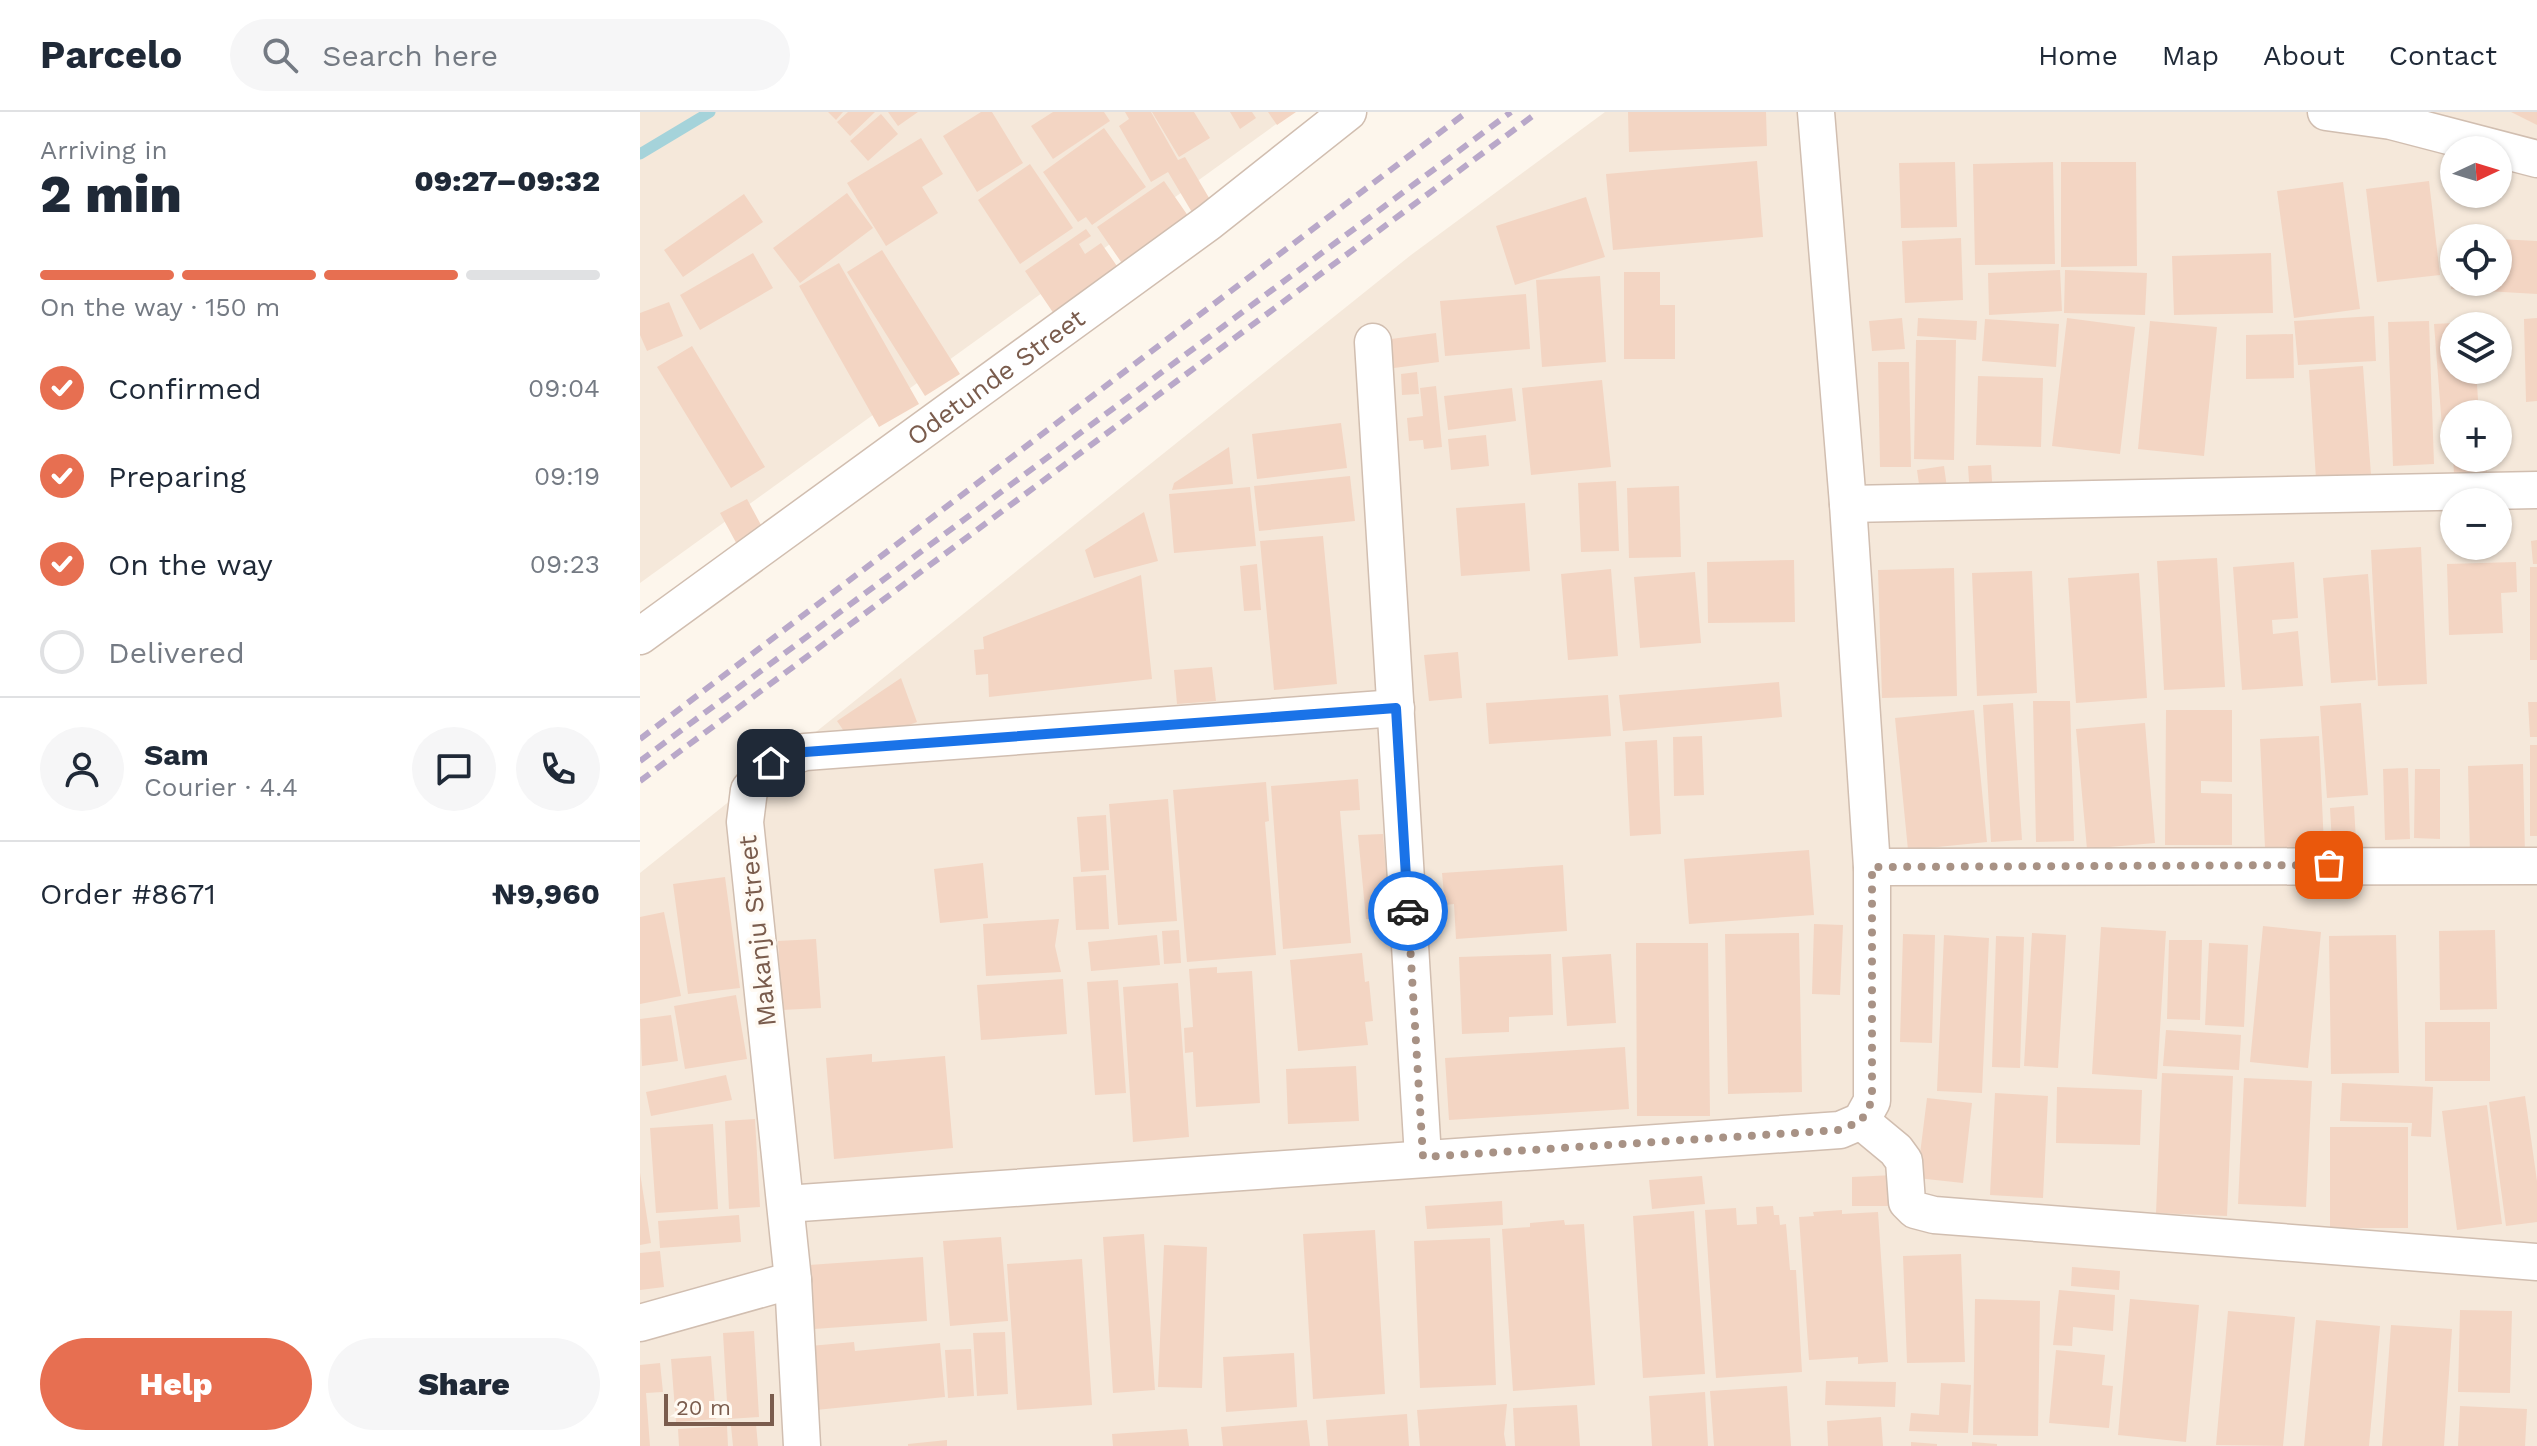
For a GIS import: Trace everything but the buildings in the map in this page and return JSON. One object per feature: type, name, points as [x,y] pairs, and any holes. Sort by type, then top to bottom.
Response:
[{"type":"street","name":"Odetunde Street","points":[[640,636],[1209,222],[1348,112]]},
{"type":"street","points":[[786,1204],[1840,1130],[1861,1121],[1872,1101],[1872,867],[1848,504],[1816,112]]},
{"type":"street","points":[[2326,112],[2391,121],[2537,159]]},
{"type":"street","points":[[1373,342],[1423,1157]]},
{"type":"street","points":[[1848,504],[2537,490]]},
{"type":"street","name":"Makanju Street","points":[[802,1446],[793,1280],[745,822],[749,790],[771,763],[805,752],[1396,708]]},
{"type":"street","points":[[1872,867],[2537,866]]},
{"type":"street","points":[[1861,1121],[1896,1150],[1904,1161],[1907,1202],[1915,1210],[1934,1215],[2537,1262]]},
{"type":"street","points":[[640,1323],[793,1280]]},
{"type":"shaded area","points":[[640,112],[1293,112],[640,583]]},
{"type":"shaded area","points":[[1605,112],[2537,112],[2537,1446],[640,1446],[640,873],[1411,255]]},
{"type":"waterway","points":[[640,154],[710,112]]},
{"type":"railway","points":[[640,739],[1467,112]]},
{"type":"railway","points":[[640,761],[1511,112]]},
{"type":"railway","points":[[640,781],[1538,112]]},
{"type":"way so far","points":[[1408,911],[1423,1157],[1840,1130],[1861,1121],[1872,1101],[1872,867],[2329,865]]},
{"type":"route","points":[[771,763],[805,752],[1396,708],[1408,911]]}]
